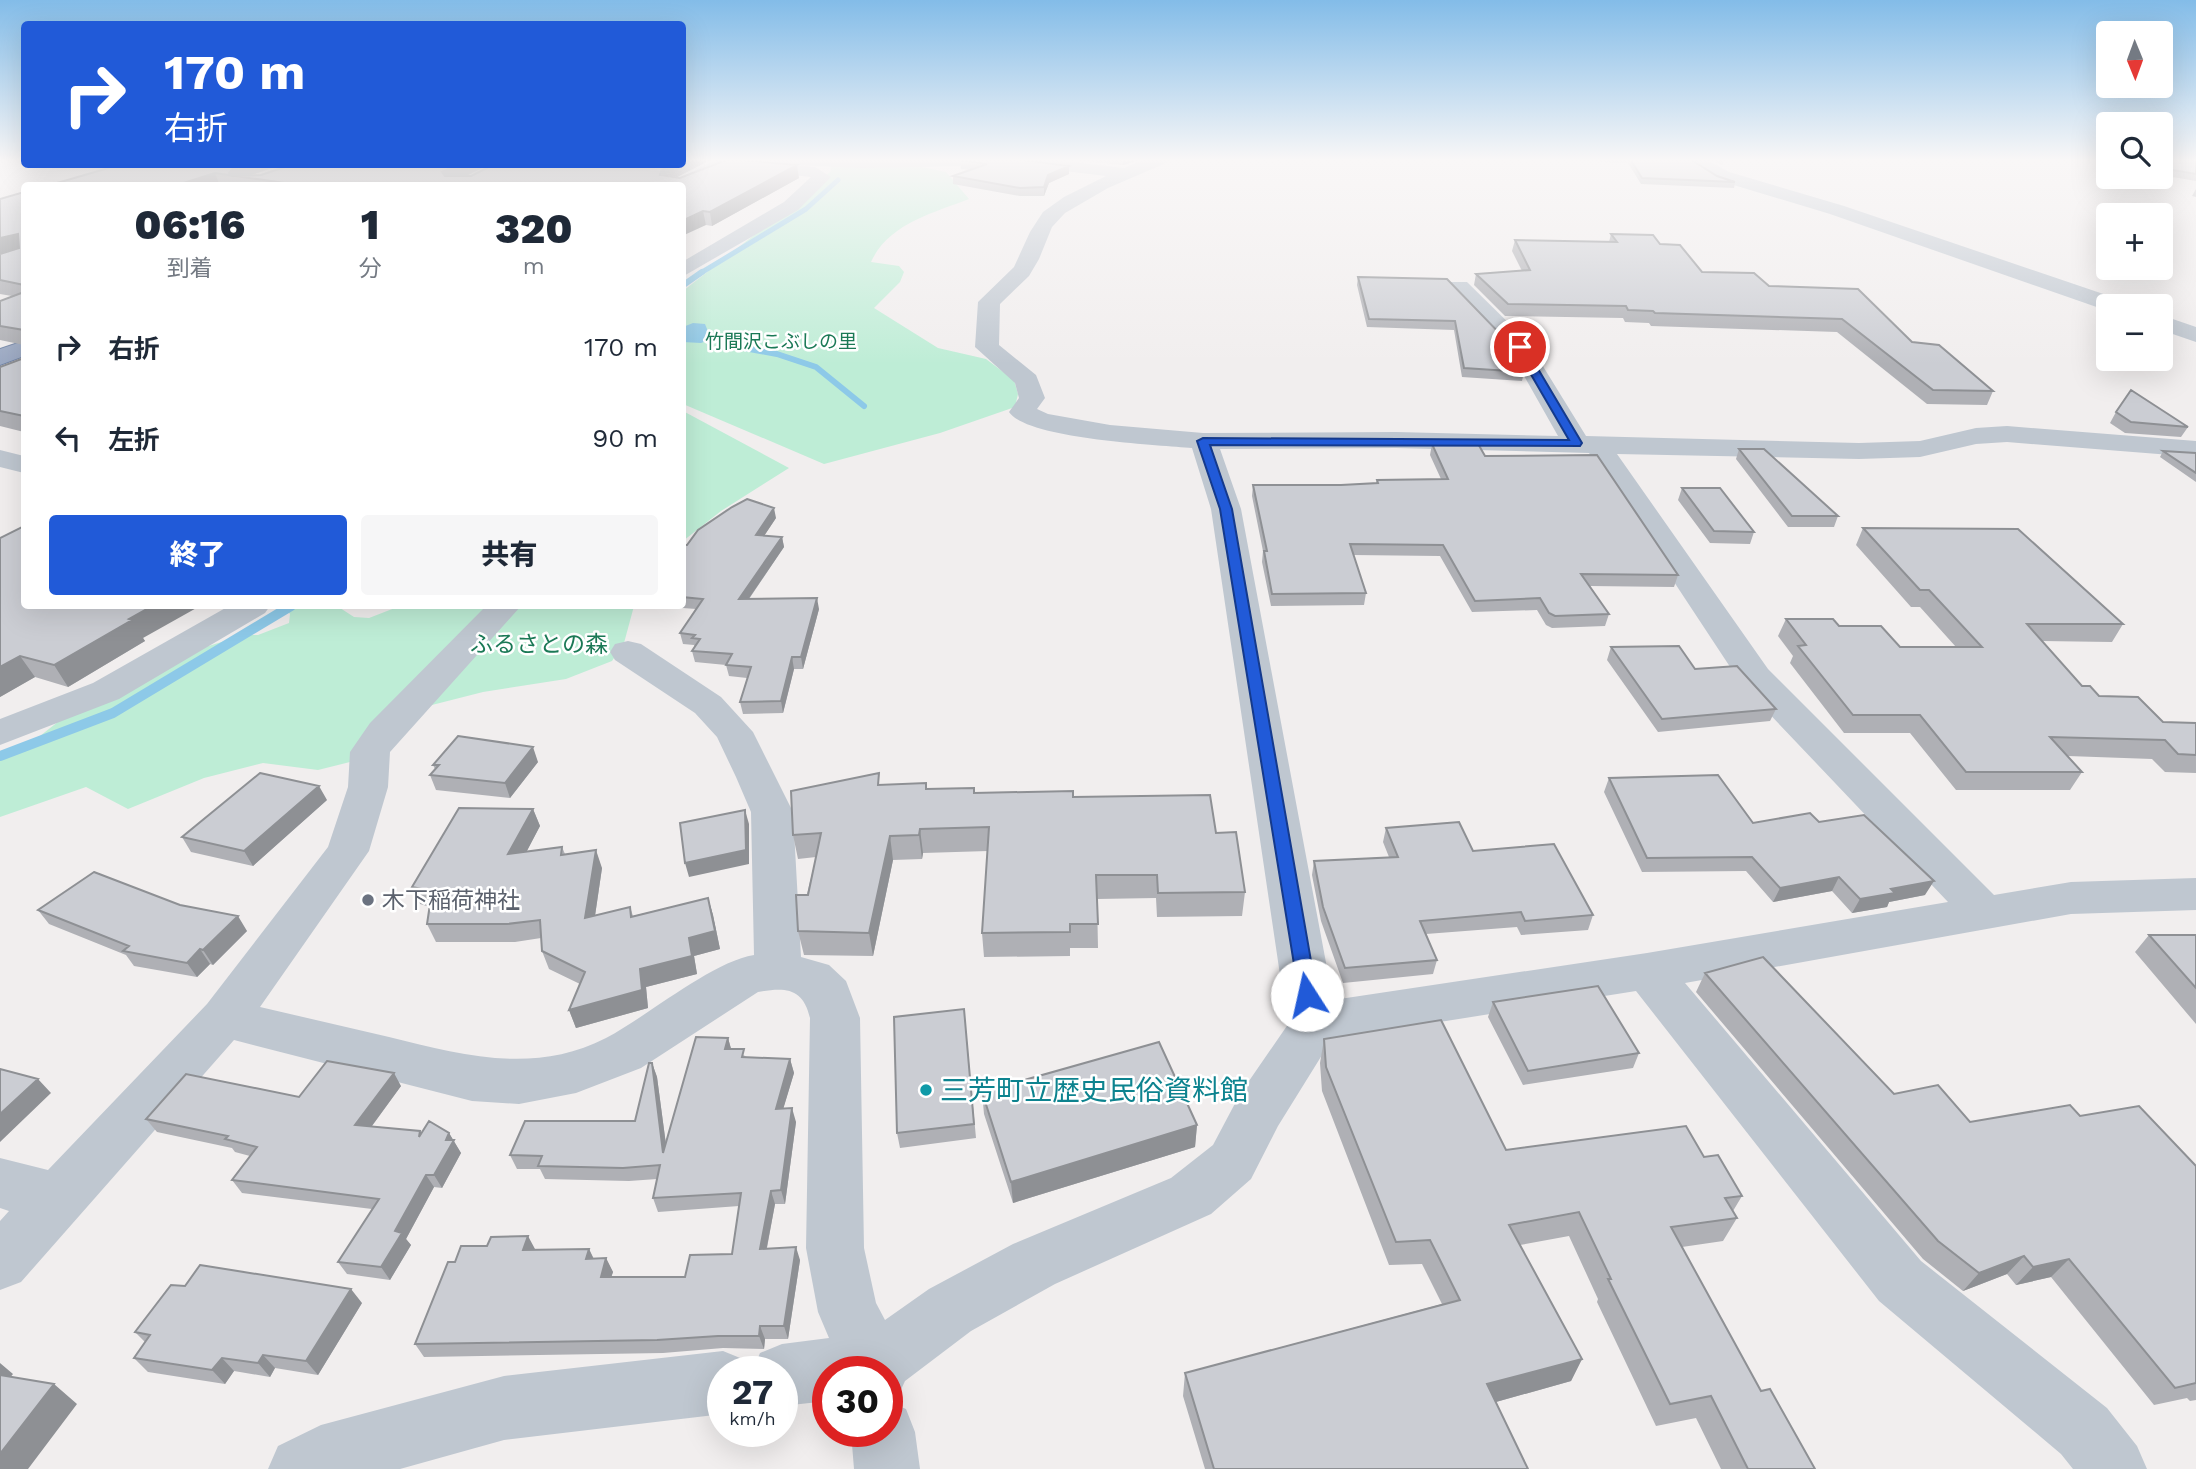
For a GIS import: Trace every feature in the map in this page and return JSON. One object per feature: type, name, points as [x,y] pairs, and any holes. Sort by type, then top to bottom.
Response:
[{"type":"highway","points":[[0,358],[21,349]]},
{"type":"highway","points":[[0,372],[21,364]]},
{"type":"street","points":[[686,269],[754,228]]},
{"type":"street","points":[[1041,228],[1028,261],[989,302],[987,347],[1027,380],[1032,398],[1022,412],[1041,421],[1142,438],[1203,441],[1587,444],[1859,451],[1920,449],[1976,436],[2007,433],[2196,449]]},
{"type":"street","points":[[1888,228],[2096,299]]},
{"type":"street","points":[[1460,287],[1520,347],[1755,677],[1985,913]]},
{"type":"street","points":[[2173,327],[2196,335]]},
{"type":"street","points":[[1203,441],[1226,509],[1307,995],[1317,1022]]},
{"type":"street","points":[[0,458],[21,464]]},
{"type":"street","points":[[0,733],[106,691],[248,609]]},
{"type":"street","points":[[0,1262],[224,1018],[348,850],[368,788],[370,752],[384,732],[501,609]]},
{"type":"street","points":[[628,652],[708,705],[734,732],[756,777],[772,812],[778,970]]},
{"type":"street","points":[[891,1356],[950,1310],[1034,1264],[1191,1196],[1232,1162],[1259,1111],[1317,1022],[1647,971],[2071,898],[2196,894]]},
{"type":"street","points":[[224,1018],[472,1079],[519,1082],[576,1072],[623,1053],[747,975],[778,970],[812,978],[829,995],[835,1018],[835,1248],[848,1312],[870,1356]]},
{"type":"street","points":[[1647,971],[1900,1281],[2084,1431],[2114,1469]]},
{"type":"street","points":[[0,1183],[58,1198]]},
{"type":"street","points":[[301,1469],[321,1458],[504,1408],[707,1384]]},
{"type":"street","points":[[885,1447],[887,1469]]},
{"type":"green space","name":"竹間沢こぶしの里","points":[[764,228],[903,228],[888,238],[871,262],[899,266],[904,272],[900,282],[874,308],[938,348],[986,359],[1014,380],[1018,394],[1015,407],[940,433],[824,464],[686,405],[686,289]]},
{"type":"green space","points":[[686,413],[789,468],[721,511],[686,539]]},
{"type":"green space","points":[[286,609],[342,609],[354,617],[369,618],[392,609],[489,609],[350,762],[318,770],[263,763],[204,778],[128,809],[86,787],[0,817],[0,753],[40,736],[59,721],[202,648],[244,635],[258,635],[289,623],[290,614]]},
{"type":"green space","name":"ふるさとの森","points":[[517,609],[633,609],[624,643],[612,661],[566,679],[483,692],[428,706]]},
{"type":"water","points":[[693,323],[705,324],[714,338],[701,343],[686,342],[686,326]]},
{"type":"building","points":[[0,228],[21,228],[21,284],[0,280],[0,254],[19,248],[18,234],[0,238]]},
{"type":"building","points":[[1611,234],[1653,235],[1660,244],[1680,245],[1702,272],[1754,273],[1769,286],[1858,289],[1912,342],[1939,345],[1993,391],[1933,390],[1842,319],[1655,313],[1628,310],[1626,306],[1508,304],[1476,274],[1530,270],[1515,240],[1617,242]]},
{"type":"building","points":[[1358,277],[1447,279],[1510,344],[1524,372],[1464,368],[1455,321],[1369,319]]},
{"type":"building","points":[[21,293],[21,330],[0,326],[0,301]]},
{"type":"building","points":[[21,359],[21,415],[0,411],[0,367]]},
{"type":"building","points":[[2131,390],[2188,427],[2131,422],[2116,412]]},
{"type":"building","points":[[1437,441],[1477,442],[1485,456],[1597,455],[1678,575],[1581,574],[1609,614],[1555,616],[1549,613],[1540,598],[1475,601],[1443,545],[1350,544],[1366,593],[1272,594],[1264,551],[1267,551],[1253,485],[1341,485],[1378,483],[1377,480],[1448,479],[1432,444],[1438,444]]},
{"type":"building","points":[[1739,449],[1764,449],[1838,516],[1792,516]]},
{"type":"building","points":[[2163,451],[2196,453],[2196,473]]},
{"type":"building","points":[[1682,488],[1720,488],[1754,532],[1714,531]]},
{"type":"building","points":[[747,499],[774,508],[756,535],[782,537],[739,599],[817,598],[801,657],[792,657],[781,701],[740,702],[751,667],[726,665],[732,654],[692,651],[700,639],[692,638],[695,635],[680,633],[703,599],[686,597],[686,545],[698,530]]},
{"type":"building","points":[[21,528],[21,609],[147,609],[54,665],[20,656],[0,667],[0,538]]},
{"type":"building","points":[[1863,528],[2018,529],[2123,624],[2027,624],[2082,686],[2090,686],[2099,696],[2138,697],[2163,722],[2196,723],[2196,755],[2178,754],[2165,740],[2050,737],[2082,772],[1966,772],[1920,715],[1853,715],[1798,646],[1806,645],[1786,619],[1833,619],[1839,626],[1881,626],[1900,647],[1982,647],[1929,590],[1920,590]]},
{"type":"building","points":[[1679,646],[1695,669],[1737,666],[1776,709],[1662,719],[1611,647]]},
{"type":"building","points":[[458,736],[533,747],[505,783],[430,775],[439,765],[433,765]]},
{"type":"building","points":[[260,773],[319,786],[244,851],[182,837]]},
{"type":"building","points":[[879,773],[878,785],[926,783],[926,789],[974,788],[974,793],[1073,791],[1073,797],[1210,795],[1216,833],[1236,832],[1245,892],[1158,893],[1157,875],[1096,875],[1098,924],[1070,924],[1070,932],[982,933],[989,827],[920,829],[919,835],[890,836],[869,933],[798,931],[796,895],[808,895],[821,833],[793,835],[791,791]]},
{"type":"building","points":[[1718,775],[1753,823],[1810,813],[1819,822],[1864,815],[1934,881],[1891,889],[1895,893],[1860,899],[1839,877],[1780,888],[1752,857],[1647,858],[1609,778]]},
{"type":"building","points":[[459,808],[533,809],[508,854],[562,847],[561,855],[596,850],[585,918],[630,907],[631,917],[708,898],[715,931],[689,938],[692,956],[640,969],[642,990],[569,1010],[585,972],[542,951],[540,920],[507,924],[427,924],[432,891],[412,887]]},
{"type":"building","points":[[745,810],[746,850],[685,863],[680,823]]},
{"type":"building","points":[[1459,822],[1473,851],[1554,844],[1593,915],[1525,921],[1521,912],[1420,921],[1437,960],[1345,968],[1323,907],[1314,861],[1398,857],[1386,828]]},
{"type":"building","points":[[94,872],[180,905],[238,916],[187,963],[123,951],[129,946],[38,910]]},
{"type":"building","points":[[2149,935],[2196,935],[2196,988]]},
{"type":"building","points":[[1763,957],[1894,1094],[1938,1085],[1970,1122],[2070,1105],[2080,1116],[2139,1106],[2196,1166],[2196,1383],[2175,1388],[2069,1259],[2033,1267],[2024,1256],[1979,1273],[1938,1241],[1705,973]]},
{"type":"building","points":[[1598,986],[1639,1053],[1528,1071],[1493,1002]]},
{"type":"building","points":[[964,1009],[974,1124],[897,1133],[894,1017]]},
{"type":"building","points":[[1441,1020],[1506,1150],[1686,1126],[1704,1157],[1718,1155],[1742,1196],[1725,1198],[1737,1218],[1671,1227],[1761,1391],[1770,1389],[1815,1469],[1748,1469],[1711,1396],[1670,1404],[1608,1279],[1611,1279],[1579,1212],[1509,1225],[1582,1359],[1487,1384],[1528,1469],[1214,1469],[1185,1373],[1460,1300],[1430,1240],[1396,1242],[1326,1067],[1324,1039]]},
{"type":"building","points":[[696,1037],[728,1038],[725,1049],[744,1049],[742,1057],[790,1059],[776,1109],[792,1108],[781,1190],[771,1191],[760,1249],[796,1247],[784,1326],[760,1326],[759,1336],[415,1344],[448,1262],[455,1262],[461,1246],[487,1246],[491,1237],[528,1236],[523,1250],[589,1249],[586,1259],[606,1258],[601,1277],[685,1277],[690,1255],[732,1254],[741,1193],[653,1198],[660,1165],[623,1168],[538,1166],[542,1156],[510,1155],[525,1121],[635,1121],[649,1063],[652,1063],[663,1153]]},
{"type":"building","points":[[1159,1042],[1197,1125],[1011,1182],[982,1092]]},
{"type":"building","points":[[327,1061],[394,1073],[355,1125],[420,1131],[419,1137],[429,1121],[449,1133],[446,1140],[454,1140],[434,1175],[426,1175],[395,1231],[402,1233],[381,1267],[338,1262],[379,1199],[232,1180],[257,1147],[225,1139],[228,1136],[146,1119],[186,1074],[299,1097]]},
{"type":"building","points":[[0,1069],[38,1079],[0,1114]]},
{"type":"building","points":[[200,1265],[351,1289],[306,1361],[263,1355],[258,1363],[222,1358],[212,1370],[134,1358],[150,1335],[135,1332],[171,1285],[185,1286]]},
{"type":"building","points":[[0,1375],[54,1384],[0,1454]]},
{"type":"waterway","points":[[700,273],[775,228]]},
{"type":"waterway","points":[[686,283],[700,273]]},
{"type":"waterway","points":[[728,345],[777,354],[816,367],[864,406]]},
{"type":"waterway","points":[[0,756],[113,713],[286,609]]},
{"type":"place","name":"木下稲荷神社","points":[[368,900]]},
{"type":"place","name":"三芳町立歴史民俗資料館","points":[[926,1090]]},
{"type":"route","points":[[1307,995],[1226,509],[1203,441],[1576,443],[1520,347]]}]
